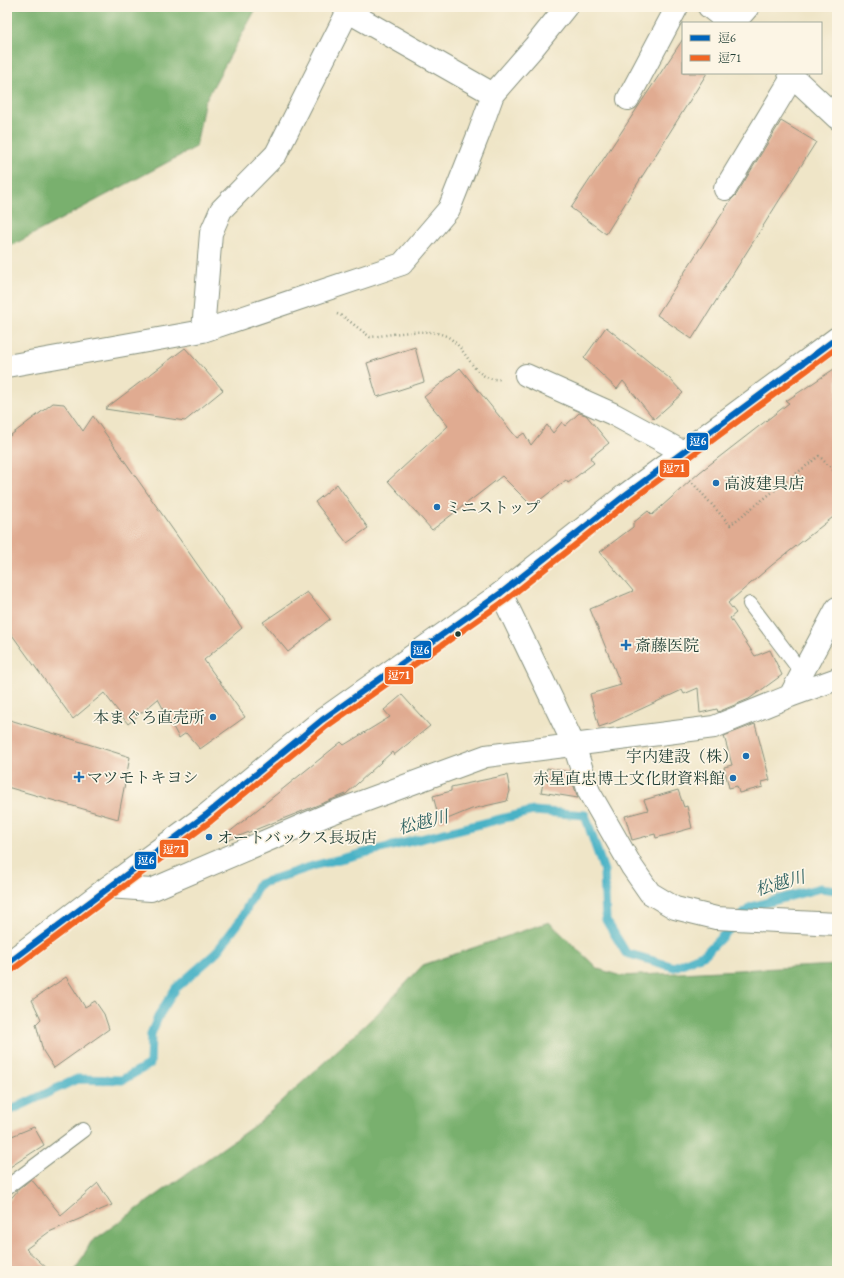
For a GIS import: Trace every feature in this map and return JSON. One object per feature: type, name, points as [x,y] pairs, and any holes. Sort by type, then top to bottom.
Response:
[{"type":"main road","points":[[7,366],[203,331],[402,264],[449,209],[480,133],[493,94],[566,7]]},
{"type":"main road","points":[[628,99],[677,7]]},
{"type":"main road","points":[[709,7],[728,22]]},
{"type":"main road","points":[[735,22],[748,7]]},
{"type":"main road","points":[[203,331],[211,233],[216,221],[221,210],[276,154],[348,9],[493,94]]},
{"type":"main road","points":[[725,189],[791,75],[834,107]]},
{"type":"main road","points":[[7,964],[206,815],[322,720],[501,593],[678,455],[837,338]]},
{"type":"main road","points":[[526,375],[613,414],[678,455]]},
{"type":"main road","points":[[501,593],[574,745],[589,792],[632,867],[650,893],[675,908],[716,918],[837,924]]},
{"type":"main road","points":[[790,696],[837,608]]},
{"type":"main road","points":[[108,887],[151,890],[329,814],[486,756],[714,727],[790,696],[837,679]]},
{"type":"lane","points":[[750,604],[802,673]]},
{"type":"lane","points":[[7,1187],[83,1130]]},
{"type":"path","points":[[302,297],[344,317],[370,337],[429,331],[451,338],[479,374],[495,380],[526,375]]},
{"type":"path","points":[[678,455],[730,525],[819,456],[837,474]]},
{"type":"green space","points":[[7,7],[257,7],[204,103],[196,147],[7,248]]},
{"type":"green space","points":[[549,922],[598,969],[621,976],[837,965],[837,1271],[75,1271],[91,1242],[258,1123],[377,1014],[423,965]]},
{"type":"building","points":[[682,41],[682,74],[706,74],[606,234],[571,208]]},
{"type":"building","points":[[781,121],[816,142],[692,339],[657,315],[731,200],[736,195]]},
{"type":"building","points":[[606,327],[669,378],[683,393],[654,419],[623,381],[617,389],[584,358]]},
{"type":"building","points":[[415,347],[424,382],[377,397],[367,363]]},
{"type":"building","points":[[185,348],[223,390],[185,421],[105,409]]},
{"type":"building","points":[[837,367],[837,514],[772,565],[728,603],[736,613],[730,618],[755,656],[770,650],[782,675],[749,699],[718,712],[717,709],[700,713],[698,688],[684,694],[682,690],[611,723],[599,727],[590,694],[621,685],[590,609],[633,591],[600,552],[633,527],[633,523],[648,511],[652,515],[700,472],[789,403],[786,401]]},
{"type":"building","points":[[460,368],[517,438],[524,433],[531,445],[547,425],[553,433],[562,422],[565,426],[579,413],[586,415],[609,443],[590,458],[594,463],[568,483],[566,480],[532,506],[502,476],[432,530],[388,481],[448,426],[424,397]]},
{"type":"building","points":[[53,403],[64,404],[83,431],[93,416],[242,628],[204,660],[245,717],[200,749],[186,733],[179,738],[158,699],[128,724],[104,693],[73,719],[7,628],[7,438]]},
{"type":"building","points":[[337,484],[368,528],[347,543],[315,502]]},
{"type":"building","points":[[307,592],[330,619],[288,652],[263,622]]},
{"type":"building","points":[[402,695],[430,726],[394,755],[392,752],[346,794],[224,842],[222,838],[341,742],[344,745],[390,717],[384,710]]},
{"type":"building","points":[[7,719],[130,757],[118,819],[7,787]]},
{"type":"building","name":"宇内建設（株）","points":[[755,724],[770,780],[762,782],[763,787],[739,793],[737,786],[729,788],[724,767],[732,765],[724,736]]},
{"type":"building","points":[[547,768],[569,772],[578,798],[541,792]]},
{"type":"building","points":[[507,775],[510,791],[507,801],[472,809],[440,822],[433,796],[451,791],[451,787]]},
{"type":"building","points":[[678,790],[684,807],[687,806],[692,828],[656,838],[655,834],[632,840],[625,816],[648,810],[644,800]]},
{"type":"building","points":[[66,977],[85,1007],[95,1001],[104,1014],[109,1029],[54,1068],[43,1051],[36,1024],[41,1019],[32,1000]]},
{"type":"building","points":[[34,1127],[44,1145],[7,1169],[7,1138]]},
{"type":"building","points":[[31,1179],[61,1215],[98,1183],[112,1205],[49,1232],[26,1249],[50,1271],[7,1271],[7,1203],[19,1189]]},
{"type":"waterway","name":"松越川","points":[[7,1112],[77,1079],[122,1080],[150,1064],[151,1034],[159,1015],[176,988],[215,954],[240,921],[259,884],[316,865],[533,811],[585,815],[604,871],[606,920],[626,953],[674,967],[705,954],[751,907],[820,888],[837,890]]},
{"type":"transit line","name":"逗6","points":[[7,964],[206,815],[322,720],[501,593],[624,496],[837,338]]},
{"type":"transit line","name":"逗71","points":[[12,970],[211,821],[327,726],[506,600],[629,502],[837,348]]},
{"type":"place","name":"高波建具店","points":[[716,483]]},
{"type":"place","name":"ミニストップ","points":[[437,507]]},
{"type":"place","name":"斎藤医院","points":[[626,645]]},
{"type":"place","name":"本まぐろ直売所","points":[[213,717]]},
{"type":"place","name":"宇内建設（株）","points":[[746,756]]},
{"type":"place","name":"マツモトキヨシ","points":[[79,777]]},
{"type":"place","name":"赤星直忠博士文化財資料館","points":[[733,778]]},
{"type":"place","name":"オートバックス長坂店","points":[[209,837]]}]
